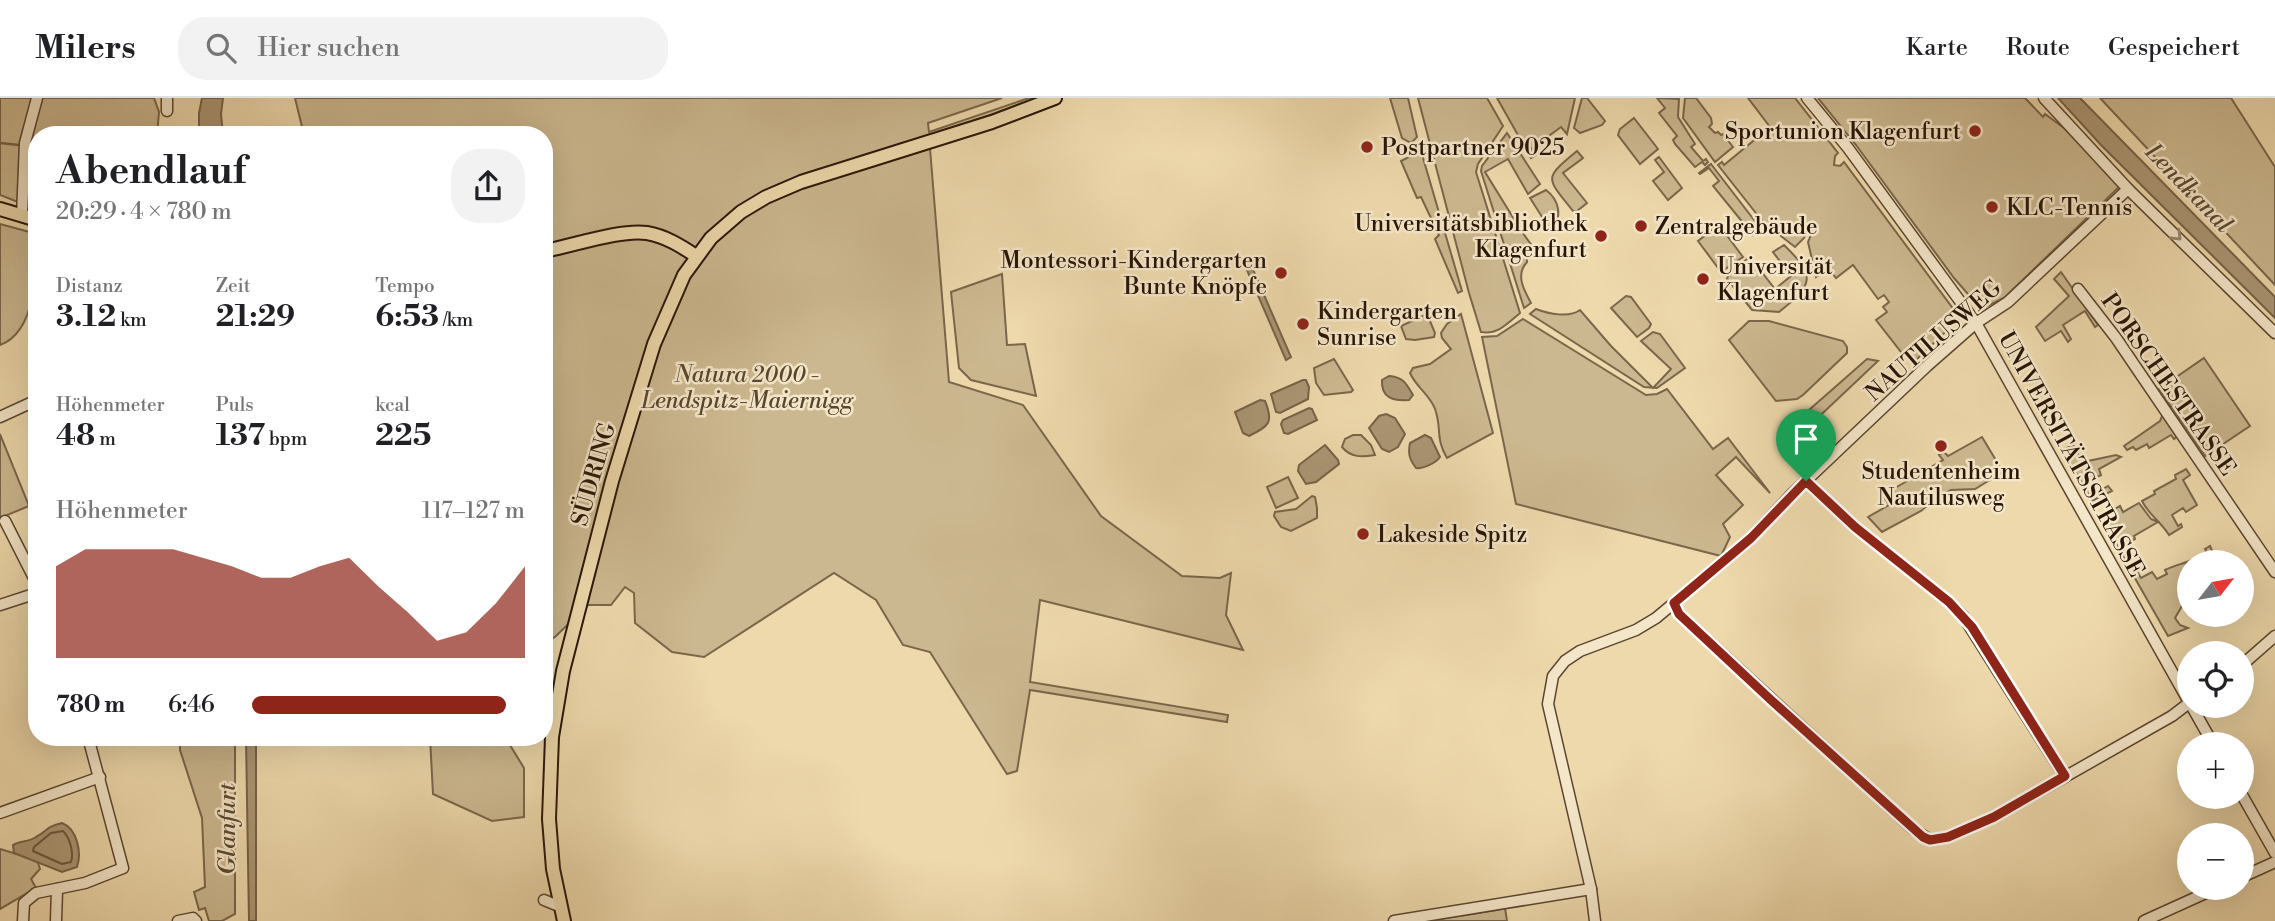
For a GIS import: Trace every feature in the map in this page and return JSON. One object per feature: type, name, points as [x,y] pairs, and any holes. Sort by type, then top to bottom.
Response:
[{"type":"main road","name":"SÜDRING","points":[[553,731],[563,671],[612,481],[654,344],[684,275],[696,256],[711,238],[741,212],[766,197],[812,178],[992,122],[1055,98]]},
{"type":"main road","points":[[0,209],[28,218]]},
{"type":"main road","points":[[553,249],[619,235],[644,233],[661,236],[696,256]]},
{"type":"main road","name":"SÜDRING","points":[[552,746],[549,819],[553,869],[564,921]]},
{"type":"street","points":[[30,126],[37,98]]},
{"type":"street","points":[[167,98],[167,111]]},
{"type":"street","name":"UNIVERSITÄTSSTRASSE","points":[[1807,98],[1848,148],[1976,323],[2177,680]]},
{"type":"street","points":[[2044,98],[2128,189],[2275,333]]},
{"type":"street","points":[[22,216],[25,143],[28,132]]},
{"type":"street","name":"NAUTILUSWEG","points":[[1591,890],[1548,704],[1553,676],[1580,651],[1636,630],[1656,618],[1751,538],[1900,390],[1976,323],[2008,302],[2128,189]]},
{"type":"street","name":"PORSCHESTRASSE","points":[[2078,289],[2124,350],[2275,572]]},
{"type":"street","points":[[0,417],[28,404]]},
{"type":"street","points":[[1806,481],[1855,527],[1963,616],[2065,776]]},
{"type":"street","points":[[5,521],[28,566]]},
{"type":"street","points":[[0,605],[28,596]]},
{"type":"street","points":[[1674,603],[1679,614],[1752,683],[1923,837],[1930,840],[1948,837],[1994,817],[2177,712]]},
{"type":"street","points":[[2254,654],[2275,636]]},
{"type":"street","points":[[23,921],[23,907],[27,899],[36,893],[85,883],[121,871],[124,865],[91,746]]},
{"type":"street","points":[[0,813],[100,777]]},
{"type":"street","points":[[2250,809],[2275,853]]},
{"type":"street","points":[[2254,872],[2275,862]]},
{"type":"street","points":[[56,921],[57,889]]},
{"type":"street","points":[[1395,921],[1591,890],[1595,921]]},
{"type":"street","points":[[544,900],[561,907]]},
{"type":"street","points":[[2144,921],[2190,900]]},
{"type":"street","points":[[178,921],[192,918],[196,921]]},
{"type":"green space","points":[[0,98],[34,98],[21,141],[18,202],[0,195]]},
{"type":"green space","points":[[41,98],[154,98],[159,112],[158,126],[33,126]]},
{"type":"green space","name":"Natura 2000 - Lendspitz-Maiernigg","points":[[295,98],[1002,98],[928,123],[929,132],[1029,98],[1040,98],[929,136],[949,382],[1023,405],[1101,516],[1182,576],[1220,578],[1231,573],[1226,615],[1243,650],[1040,600],[1030,682],[1228,715],[1227,722],[1030,690],[1017,771],[1007,774],[930,652],[903,645],[876,600],[834,573],[704,657],[672,652],[635,623],[634,593],[625,587],[611,605],[588,605],[553,638],[553,126],[302,126]]},
{"type":"green space","points":[[1390,98],[1408,98],[1417,137],[1411,143],[1402,138]]},
{"type":"green space","points":[[1418,98],[1487,98],[1503,126],[1478,164],[1476,172],[1520,313],[1493,332],[1481,332]]},
{"type":"green space","points":[[1497,98],[1575,98],[1567,134],[1561,127],[1531,149],[1536,155],[1531,158]]},
{"type":"green space","points":[[1582,98],[1587,98],[1605,121],[1602,125],[1580,133],[1574,128]]},
{"type":"green space","points":[[1657,98],[1679,99],[1678,117],[1695,144],[1691,147],[1703,161],[1706,159],[1708,162],[1705,165],[1702,162],[1695,167],[1675,144],[1673,140],[1677,136],[1659,113],[1665,108]]},
{"type":"green space","points":[[1685,98],[1696,98],[1711,118],[1712,124],[1709,127],[1715,133],[1723,134],[1733,147],[1715,162],[1683,118]]},
{"type":"green space","points":[[1748,98],[1795,98],[1838,153],[1834,165],[1840,166],[1844,162],[1960,318],[1916,360],[1905,357],[1876,320],[1887,312],[1883,307],[1889,302],[1884,295],[1878,299],[1853,265],[1836,278],[1828,268],[1816,277],[1808,242],[1815,225],[1811,223],[1804,238],[1795,247],[1763,222],[1718,165],[1722,162],[1724,165],[1770,127]]},
{"type":"green space","name":"KLC-Tennis","points":[[1818,98],[2025,98],[2043,117],[2045,114],[2064,128],[2121,185],[2004,298],[1981,309],[1954,278]]},
{"type":"green space","points":[[2100,98],[2231,98],[2275,167],[2275,285]]},
{"type":"green space","points":[[1634,118],[1658,149],[1640,164],[1618,135],[1620,129]]},
{"type":"green space","points":[[1507,133],[1540,184],[1528,194],[1508,159],[1485,172],[1538,254],[1527,258],[1523,267],[1522,282],[1531,303],[1524,308],[1481,171]]},
{"type":"green space","points":[[28,144],[28,206],[25,205]]},
{"type":"green space","points":[[1421,151],[1462,291],[1458,293],[1435,239],[1439,235],[1421,197],[1417,198],[1401,161]]},
{"type":"green space","points":[[1577,151],[1583,158],[1563,173],[1587,203],[1573,211],[1557,191],[1552,179],[1558,167]]},
{"type":"green space","points":[[1659,157],[1682,188],[1668,200],[1653,181],[1664,172],[1655,160]]},
{"type":"green space","points":[[1711,164],[1761,229],[1753,235],[1713,186],[1719,181],[1709,168],[1699,173]]},
{"type":"green space","points":[[1546,190],[1554,198],[1558,209],[1557,219],[1549,228],[1530,198]]},
{"type":"green space","points":[[0,224],[28,232],[28,313],[12,338],[0,345]]},
{"type":"green space","points":[[1719,225],[1743,257],[1721,272],[1698,241]]},
{"type":"green space","points":[[1784,245],[1806,273],[1804,287],[1799,295],[1779,312],[1752,310],[1727,279],[1729,272],[1750,257],[1775,289],[1791,276],[1773,252]]},
{"type":"green space","points":[[2061,272],[2098,325],[2095,327],[2085,311],[2063,325],[2071,339],[2068,342],[2061,331],[2045,341],[2036,327],[2069,296],[2054,279]]},
{"type":"green space","points":[[1002,274],[1007,345],[1025,344],[1036,396],[971,380],[959,368],[951,292]]},
{"type":"green space","points":[[1626,296],[1631,297],[1651,324],[1637,337],[1611,308]]},
{"type":"green space","points":[[1536,309],[1565,315],[1580,310],[1653,388],[1644,387],[1530,314]]},
{"type":"green space","points":[[1427,314],[1435,333],[1434,337],[1406,339],[1401,326]]},
{"type":"green space","points":[[1461,314],[1493,433],[1447,458],[1441,445],[1435,409],[1410,373],[1413,368],[1430,364],[1451,349],[1441,333],[1447,324]]},
{"type":"green space","points":[[1523,319],[1646,395],[1667,389],[1713,449],[1728,438],[1770,493],[1736,457],[1716,475],[1743,505],[1723,524],[1730,537],[1721,556],[1516,504],[1482,337],[1497,336]]},
{"type":"green space","points":[[1749,321],[1769,321],[1843,341],[1847,353],[1803,395],[1797,399],[1776,401],[1729,340]]},
{"type":"green space","points":[[1653,332],[1660,334],[1685,368],[1657,388],[1653,388],[1671,369],[1641,341]]},
{"type":"green space","points":[[2204,358],[2250,426],[2205,456],[2159,389]]},
{"type":"green space","points":[[1334,359],[1353,390],[1324,395],[1316,383],[1314,368]]},
{"type":"green space","points":[[1867,359],[1878,361],[1808,427],[1803,428],[1800,422],[1809,410]]},
{"type":"green space","points":[[2163,414],[2178,436],[2174,439],[2171,435],[2149,448],[2147,444],[2136,450],[2133,447],[2127,450],[2124,446],[2160,421]]},
{"type":"green space","points":[[0,434],[28,506],[0,518]]},
{"type":"green space","points":[[1361,435],[1371,445],[1375,455],[1357,456],[1345,451],[1342,447],[1345,439]]},
{"type":"green space","points":[[1982,437],[2003,472],[1975,489],[1951,490],[1921,511],[1882,532],[1868,517],[1889,505],[1883,495],[1943,460],[1939,455],[1944,452],[1948,456]]},
{"type":"green space","points":[[2073,445],[2083,462],[2116,455],[2121,457],[2099,469],[2101,475],[2090,481],[2096,493],[2108,486],[2112,491],[2092,501],[2063,450]]},
{"type":"green space","points":[[2186,469],[2190,475],[2183,480],[2197,505],[2186,512],[2183,508],[2172,515],[2178,526],[2181,524],[2182,527],[2169,535],[2142,501],[2176,479],[2175,475]]},
{"type":"green space","points":[[1288,477],[1298,498],[1276,508],[1267,487]]},
{"type":"green space","points":[[1312,496],[1315,497],[1317,518],[1291,531],[1281,527],[1274,516],[1275,512],[1296,509]]},
{"type":"green space","points":[[2139,503],[2151,519],[2158,522],[2124,545],[2130,556],[2125,560],[2101,517],[2120,506],[2123,512]]},
{"type":"green space","points":[[2135,562],[2138,566],[2135,568],[2141,578],[2152,572],[2157,579],[2167,574],[2165,570],[2177,565],[2177,627],[2188,628],[2168,636],[2128,566]]},
{"type":"green space","points":[[180,746],[235,746],[235,914],[222,921],[209,921],[205,908],[199,910],[194,892],[205,887],[202,818]]},
{"type":"green space","points":[[430,746],[511,746],[524,768],[524,817],[492,821],[433,794]]},
{"type":"green space","points":[[0,849],[37,860],[40,869],[31,879],[36,888],[0,909]]},
{"type":"green space","points":[[1505,908],[1507,921],[1428,921],[1496,910]]},
{"type":"water","points":[[202,98],[223,98],[222,126],[199,126]]},
{"type":"water","points":[[2058,98],[2080,98],[2275,297],[2275,318],[2101,145]]},
{"type":"water","points":[[1248,258],[1291,357],[1286,360],[1243,261]]},
{"type":"water","points":[[1389,376],[1401,379],[1406,384],[1413,395],[1409,400],[1393,399],[1386,395],[1382,380]]},
{"type":"water","points":[[1306,380],[1309,387],[1308,399],[1280,413],[1276,412],[1271,394]]},
{"type":"water","points":[[1260,400],[1265,401],[1269,414],[1268,423],[1249,436],[1243,433],[1235,412]]},
{"type":"water","points":[[1309,408],[1317,420],[1288,434],[1284,433],[1281,424],[1283,420]]},
{"type":"water","points":[[1386,414],[1395,418],[1405,434],[1398,447],[1389,452],[1382,449],[1369,428],[1379,416]]},
{"type":"water","points":[[1425,435],[1431,438],[1440,457],[1429,465],[1416,468],[1410,456],[1410,443]]},
{"type":"water","points":[[1325,445],[1339,464],[1316,482],[1306,484],[1298,471],[1299,465]]},
{"type":"water","name":"Glanfurt","points":[[246,746],[256,746],[256,921],[249,921]]},
{"type":"water","points":[[62,823],[75,836],[79,855],[77,867],[62,872],[14,853],[13,845],[33,839],[50,827]]},
{"type":"waterway","points":[[0,143],[19,145]]},
{"type":"place","name":"Sportunion Klagenfurt","points":[[1975,131]]},
{"type":"place","name":"Postpartner 9025","points":[[1367,147]]},
{"type":"place","name":"KLC-Tennis","points":[[1992,207]]},
{"type":"place","name":"Zentralgebäude","points":[[1641,226]]},
{"type":"place","name":"Universitätsbibliothek Klagenfurt","points":[[1601,236]]},
{"type":"place","name":"Montessori-Kindergarten Bunte Knöpfe","points":[[1281,273]]},
{"type":"place","name":"Universität Klagenfurt","points":[[1703,279]]},
{"type":"place","name":"Kindergarten Sunrise","points":[[1303,324]]},
{"type":"place","name":"Studentenheim Nautilusweg","points":[[1941,446]]},
{"type":"place","name":"Lakeside Spitz","points":[[1363,534]]},
{"type":"route","points":[[1806,481],[1855,527],[1963,616],[2065,776],[1994,817],[1948,837],[1930,840],[1913,830],[1679,614],[1674,603],[1751,538],[1806,481]]},
{"type":"water label","name":"Lendkanal","points":[[2189,188]]}]
